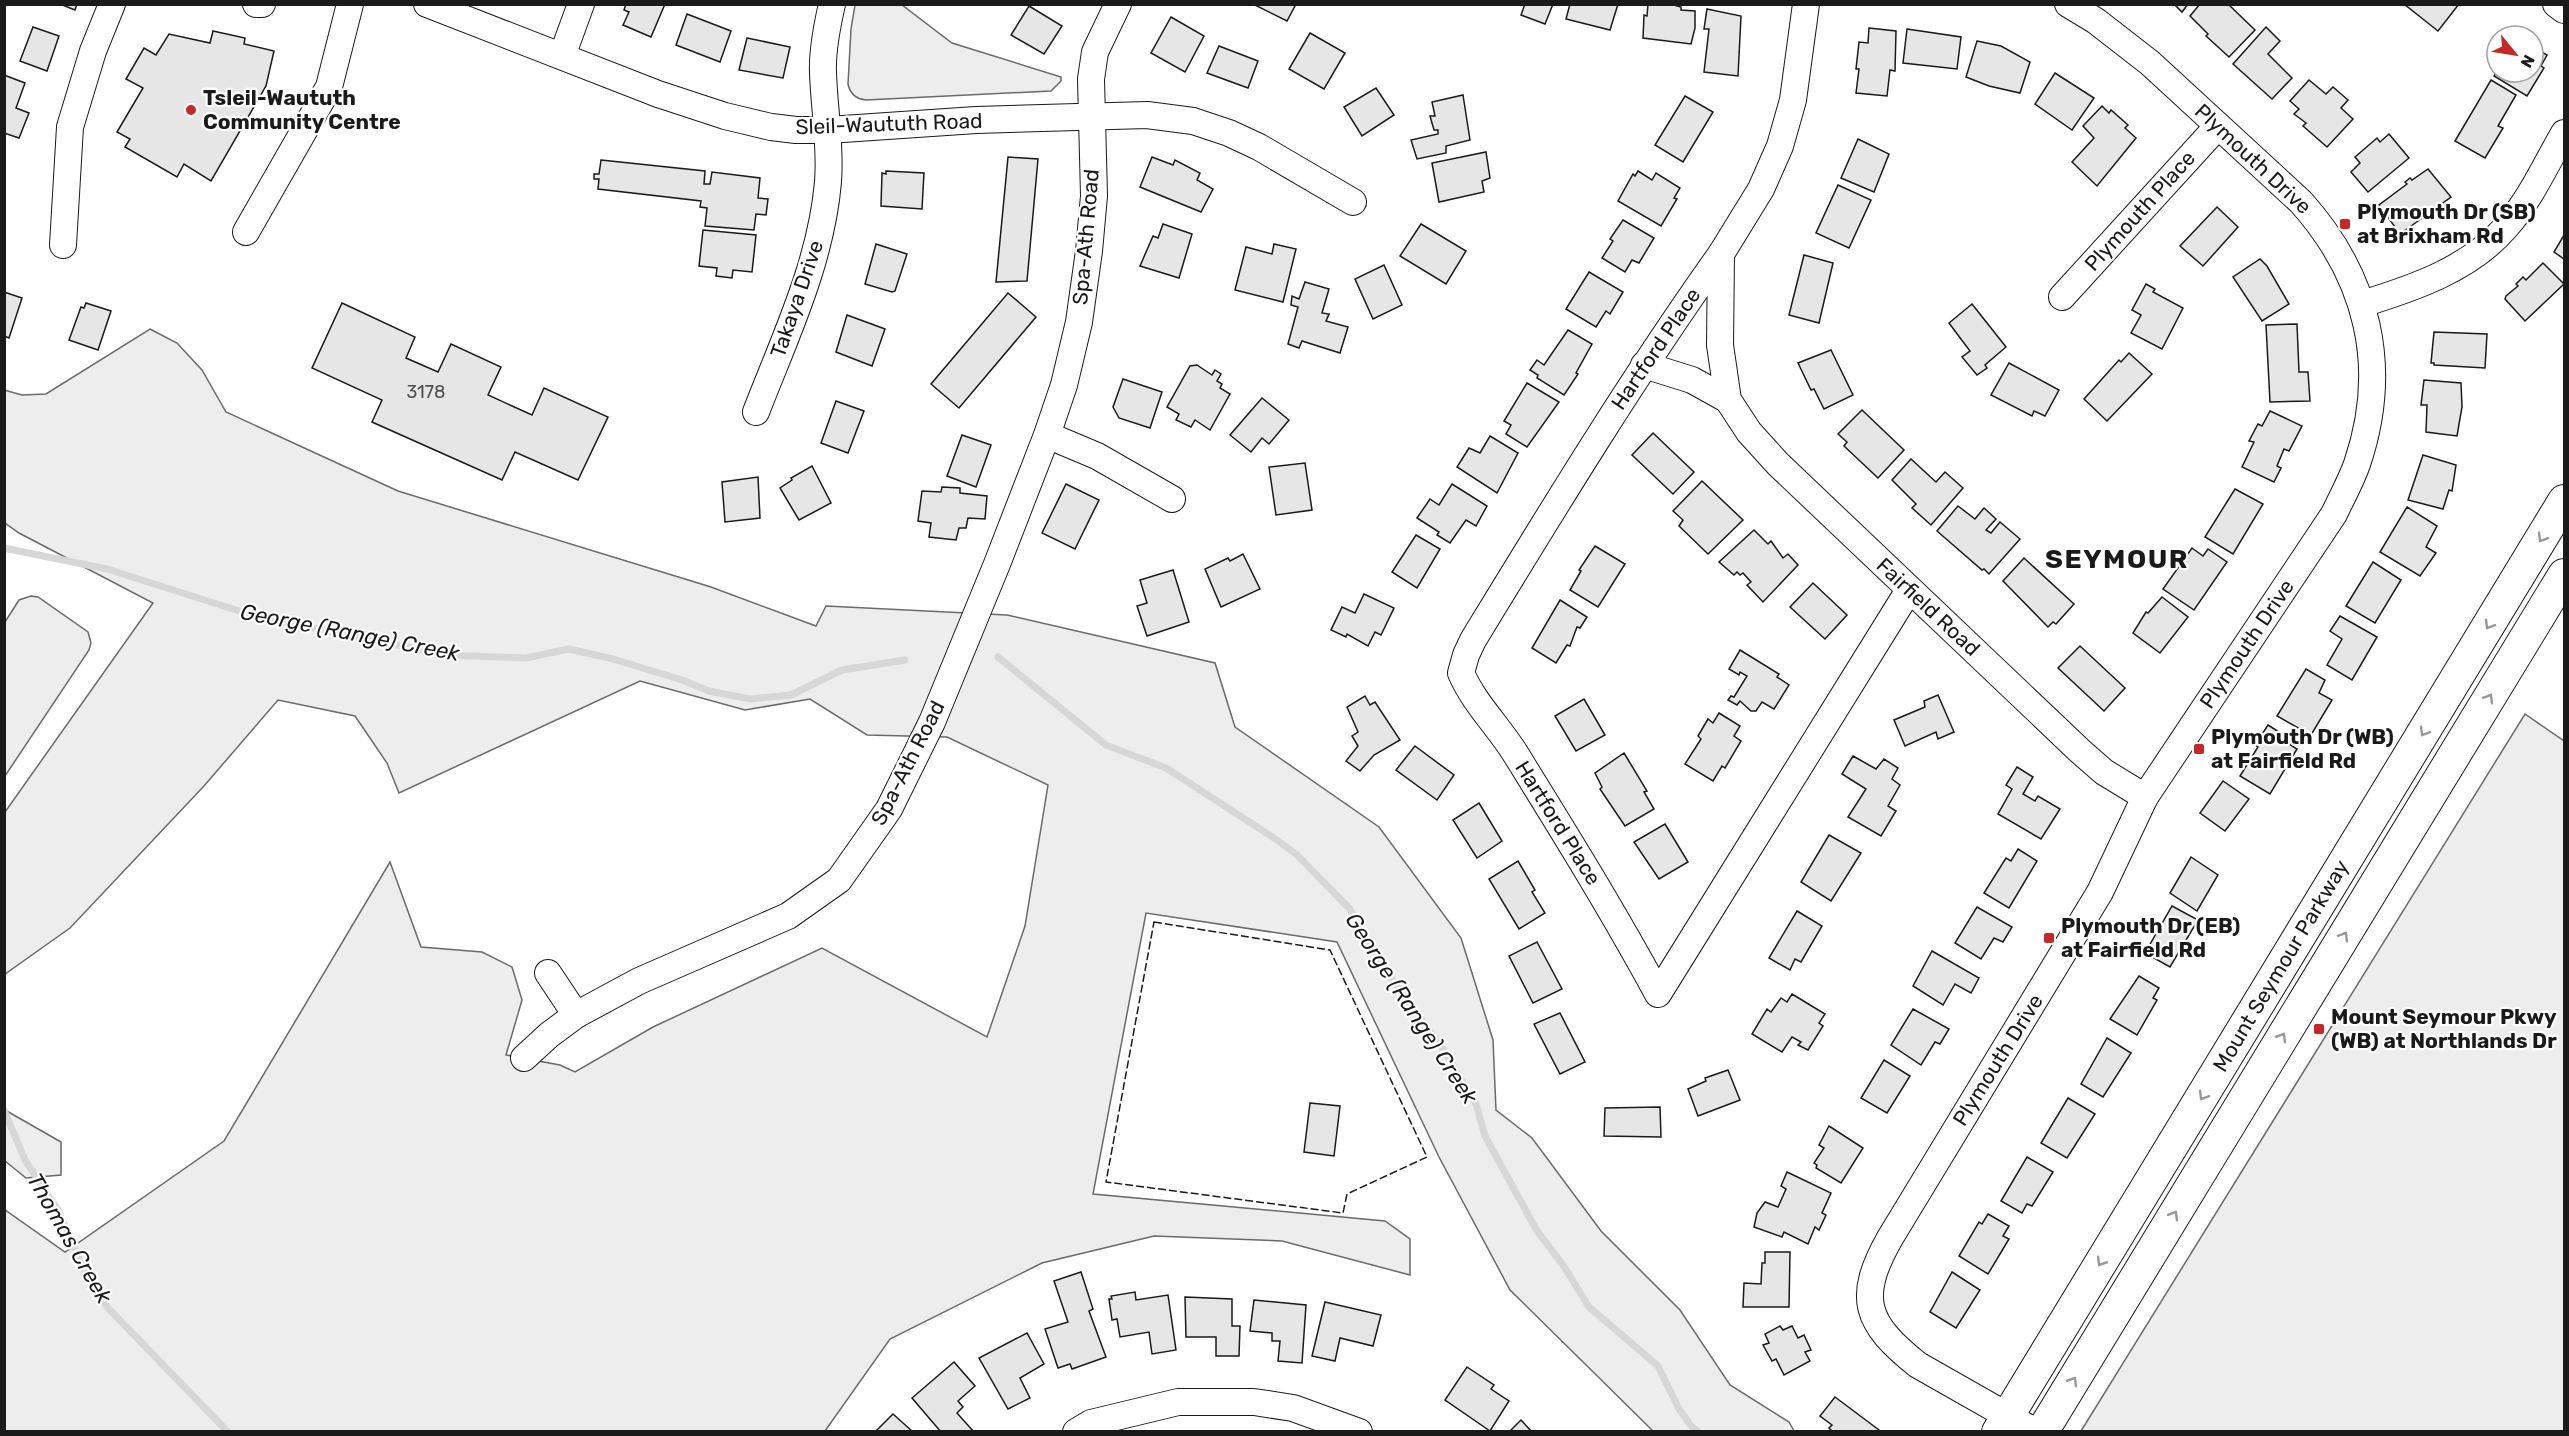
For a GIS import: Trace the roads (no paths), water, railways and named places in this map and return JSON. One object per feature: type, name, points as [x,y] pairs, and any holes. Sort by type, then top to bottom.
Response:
[{"type":"main road","name":"Mount Seymour Parkway","points":[[2003,1423],[2565,501]]},
{"type":"main road","name":"Mount Seymour Parkway","points":[[2042,1431],[2560,590]]},
{"type":"street","points":[[63,245],[70,127],[93,51],[112,4]]},
{"type":"street","points":[[256,4],[262,4]]},
{"type":"street","points":[[246,232],[329,87],[350,4]]},
{"type":"street","name":"Sleil-Waututh Road","points":[[427,4],[658,94],[725,116],[788,129],[828,130],[1091,116],[1147,115],[1193,121],[1229,133],[1259,147],[1353,202]]},
{"type":"street","points":[[562,56],[581,4]]},
{"type":"street","name":"Takaya Drive","points":[[756,412],[816,254],[828,182],[828,130],[823,71],[826,29],[832,4]]},
{"type":"street","name":"Spa-Ath Road","points":[[524,1058],[576,1015],[639,981],[788,916],[839,880],[889,809],[932,722],[997,564],[1064,385],[1079,322],[1094,196],[1091,79],[1095,52],[1118,4]]},
{"type":"street","points":[[1721,254],[1761,189],[1780,146],[1793,100],[1806,4]]},
{"type":"street","name":"Plymouth Drive","points":[[2036,1431],[2003,1423],[1900,1351],[1878,1327],[1872,1313],[1869,1285],[1890,1238],[2100,891],[2145,797],[2334,514],[2356,466],[2367,431],[2373,392],[2371,347],[2362,304],[2341,256],[2317,220],[2301,202],[2150,63],[2117,36],[2068,4]]},
{"type":"street","points":[[2556,4],[2565,10]]},
{"type":"street","name":"Plymouth Place","points":[[2062,297],[2218,126]]},
{"type":"street","points":[[2362,304],[2449,272],[2470,260],[2489,245],[2520,208],[2565,133]]},
{"type":"street","name":"Hartford Place","points":[[1721,254],[1644,365],[1568,484],[1473,640],[1461,673],[1472,694],[1511,747],[1617,918],[1658,994],[1909,590]]},
{"type":"street","name":"Fairfield Road","points":[[1721,254],[1720,345],[1728,400],[1749,432],[1778,464],[1909,590],[2088,758],[2104,772],[2145,797]]},
{"type":"street","name":"Fairfield Road","points":[[1644,365],[1692,380],[1728,400]]},
{"type":"street","points":[[1047,435],[1097,456],[1172,499]]},
{"type":"street","points":[[2520,575],[2560,590]]},
{"type":"street","points":[[548,973],[576,1015]]},
{"type":"street","points":[[1076,1431],[1091,1423],[1178,1402],[1254,1402],[1293,1408],[1359,1431]]},
{"type":"waterway","name":"George (Range) Creek","points":[[4,548],[107,569],[255,616],[447,655],[526,658],[569,649],[613,659],[682,680],[709,691],[750,699],[791,695],[842,670],[905,660]]},
{"type":"waterway","name":"George (Range) Creek","points":[[998,657],[1106,745],[1166,768],[1274,838],[1296,854],[1349,908],[1392,979],[1445,1052],[1476,1104],[1485,1136],[1537,1231],[1563,1265],[1589,1307],[1658,1366],[1679,1409],[1692,1427],[1699,1432]]},
{"type":"waterway","name":"Thomas Creek","points":[[4,1110],[25,1160],[58,1210],[89,1281],[108,1308],[228,1432]]},
{"type":"place","name":"Tsleil-Waututh Community Centre","points":[[191,110]]},
{"type":"place","name":"Plymouth Dr (SB) at Brixham Rd","points":[[2345,224]]},
{"type":"place","name":"Plymouth Dr (WB) at Fairfield Rd","points":[[2199,749]]},
{"type":"place","name":"Plymouth Dr (EB) at Fairfield Rd","points":[[2049,938]]},
{"type":"place","name":"Mount Seymour Pkwy (WB) at Northlands Dr","points":[[2319,1029]]},
{"type":"district","name":"SEYMOUR","points":[[2117,559]]}]
